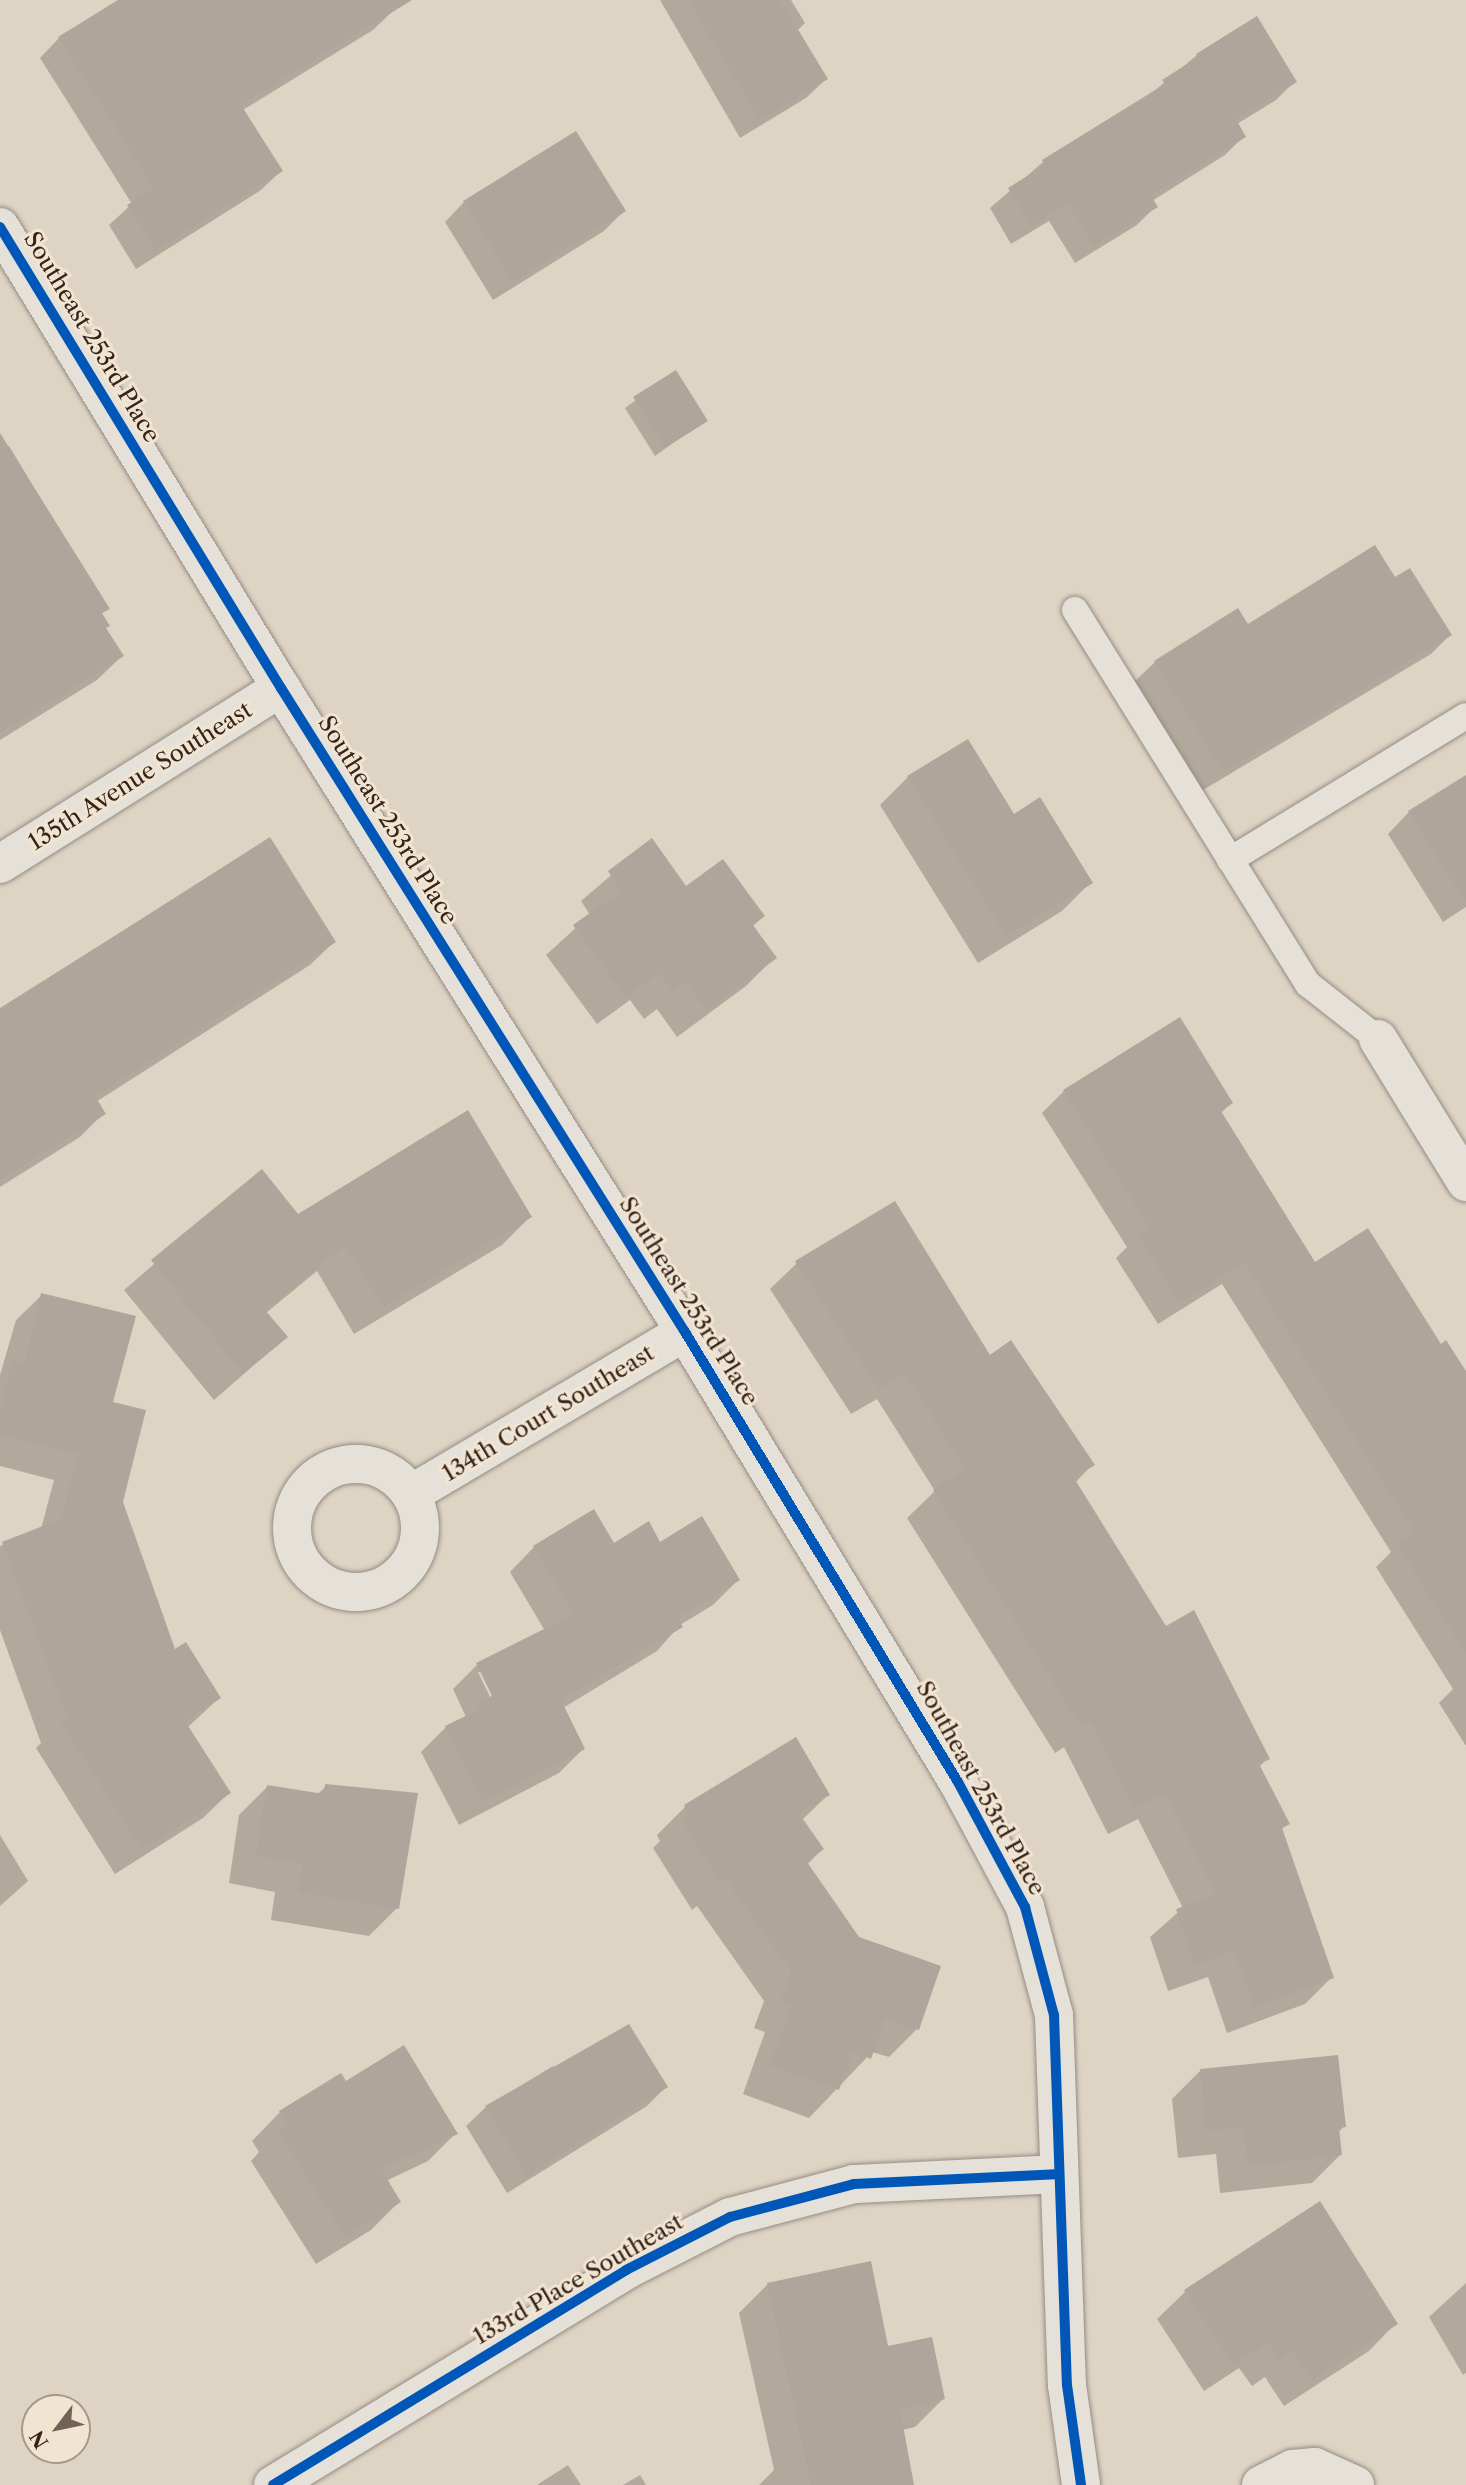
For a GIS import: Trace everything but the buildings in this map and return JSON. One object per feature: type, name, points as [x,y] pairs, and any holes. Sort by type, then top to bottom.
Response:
[{"type":"street","name":"Southeast 253rd Place","points":[[0,228],[281,688],[685,1332],[958,1782],[1025,1907],[1054,2015],[1056,2174],[1067,2385],[1081,2485]]},
{"type":"street","name":"135th Avenue Southeast","points":[[0,864],[281,688]]},
{"type":"street","points":[[1378,1039],[1466,1182]]},
{"type":"street","name":"134th Court Southeast","points":[[411,1494],[685,1332]]},
{"type":"street","name":"133rd Place Southeast","points":[[273,2485],[626,2270],[730,2217],[854,2184],[1056,2174]]},
{"type":"street","points":[[1261,2485],[1292,2469],[1315,2467],[1355,2485]]},
{"type":"lane","points":[[1075,610],[1308,984],[1378,1039]]},
{"type":"lane","points":[[1230,859],[1466,716]]},
{"type":"cycle path","points":[[0,227],[281,688],[685,1332],[958,1782],[1025,1907],[1054,2015],[1067,2385],[1081,2485]]},
{"type":"cycle path","points":[[273,2485],[626,2270],[730,2217],[854,2184],[1056,2174]]}]
